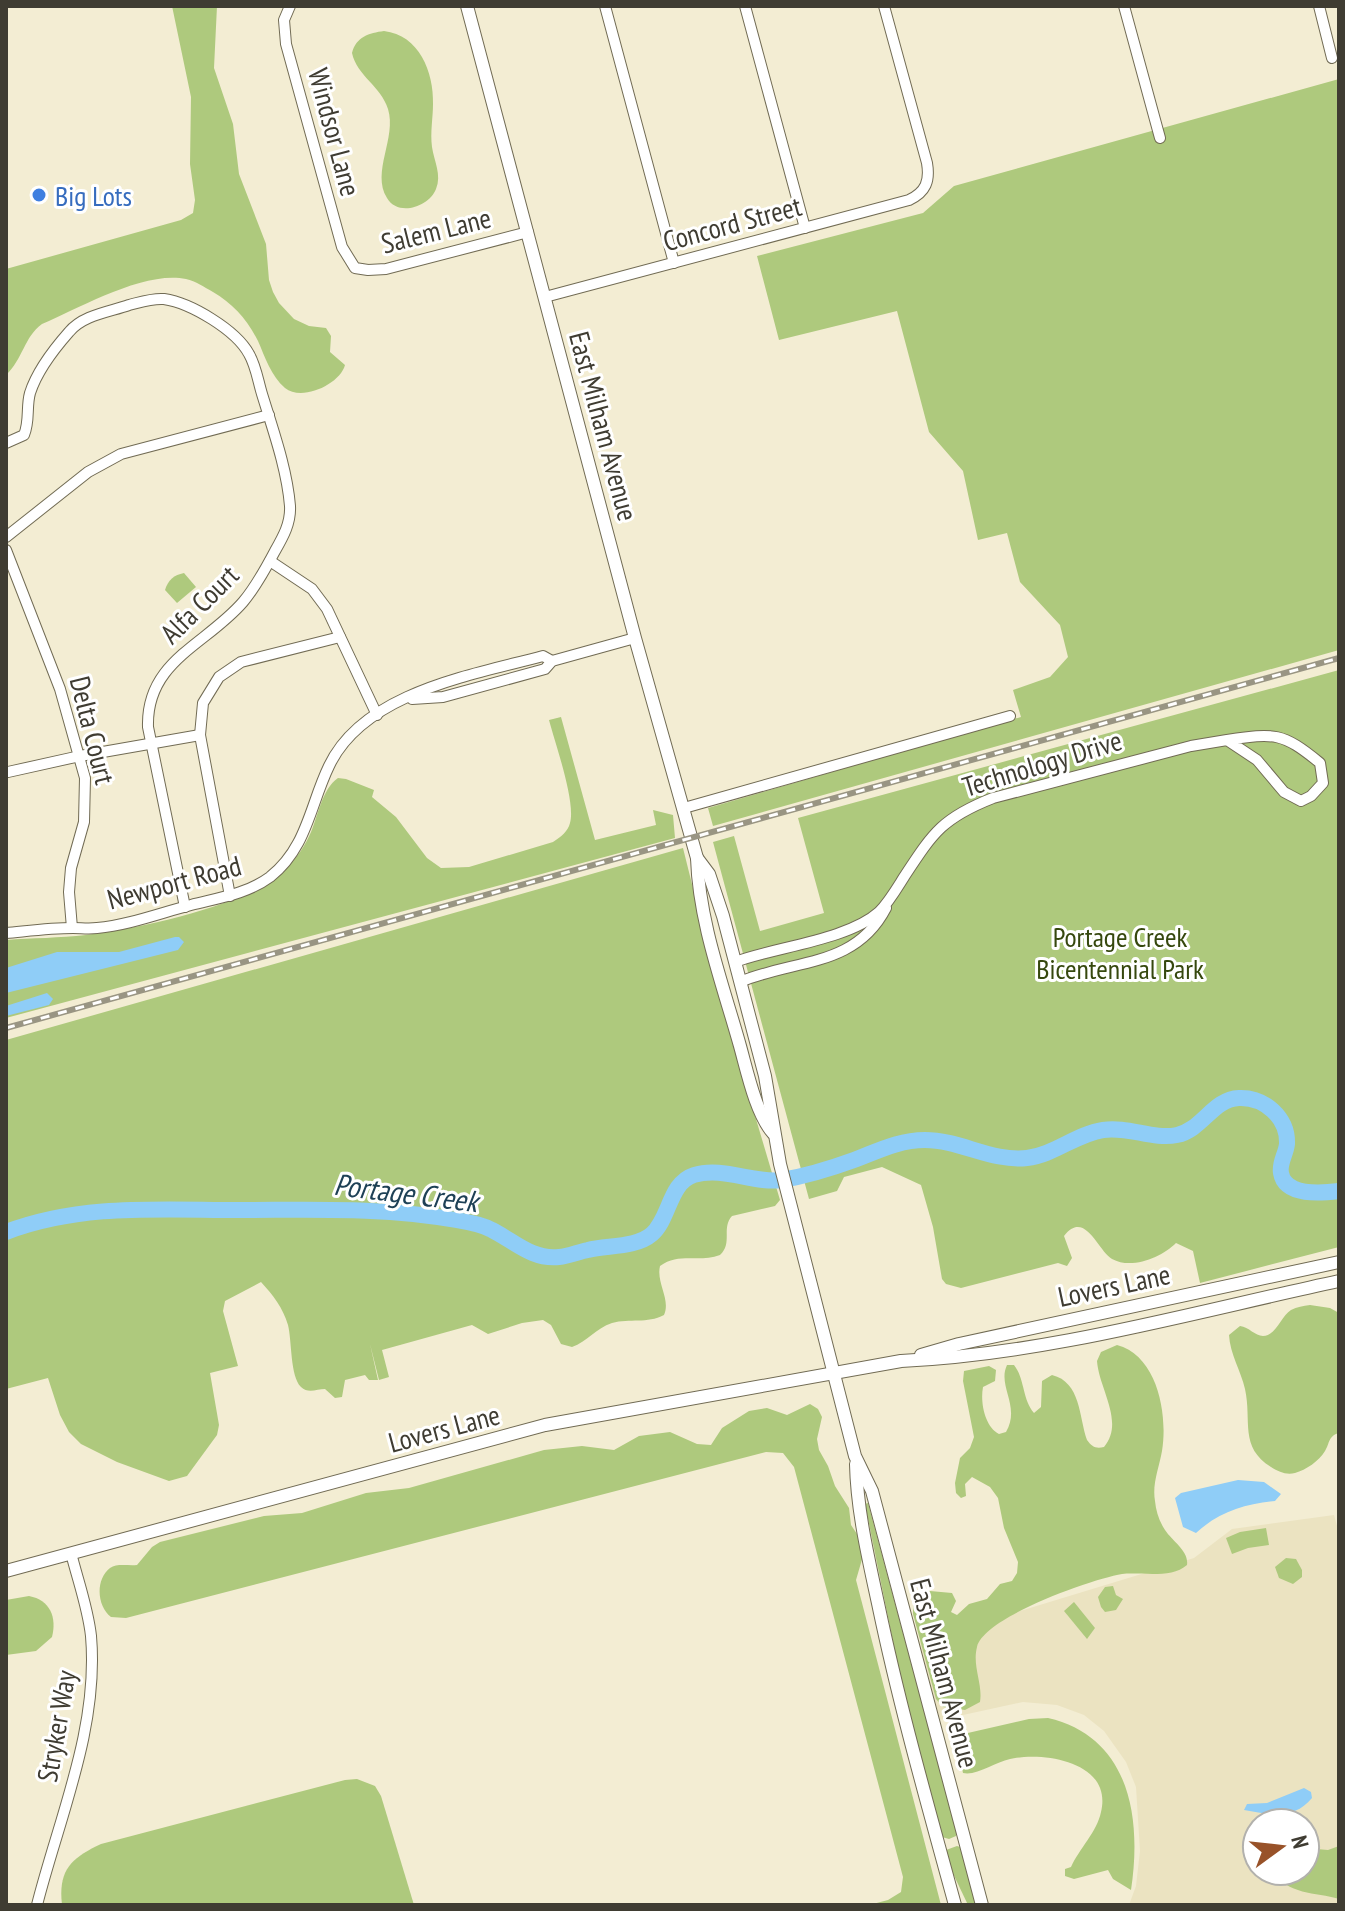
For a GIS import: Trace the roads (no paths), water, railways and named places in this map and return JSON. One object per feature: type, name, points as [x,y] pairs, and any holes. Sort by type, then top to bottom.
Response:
[{"type":"street","name":"Windsor Lane","points":[[290,6],[284,20],[286,44],[342,247],[355,268]]},
{"type":"street","name":"East Milham Avenue","points":[[467,6],[635,638],[684,808],[697,858],[698,885],[717,967],[750,1082],[767,1126],[773,1133]]},
{"type":"street","points":[[605,6],[674,263]]},
{"type":"street","points":[[745,6],[805,228]]},
{"type":"street","name":"Concord Street","points":[[545,297],[919,195],[927,185],[927,163],[884,6]]},
{"type":"street","points":[[1124,6],[1160,138]]},
{"type":"street","points":[[1319,6],[1332,58]]},
{"type":"street","name":"Salem Lane","points":[[355,268],[386,269],[528,232]]},
{"type":"street","name":"Alfa Court","points":[[6,443],[24,435],[30,395],[36,379],[58,345],[77,324],[149,299],[166,299],[186,306],[233,334],[249,354],[269,415],[290,509],[287,528],[270,561],[242,603],[190,647],[162,677],[150,701],[148,727],[185,907]]},
{"type":"street","points":[[6,537],[104,462],[140,447],[269,415]]},
{"type":"street","name":"Delta Court","points":[[6,550],[60,689],[80,756],[86,789],[84,822],[71,868],[72,928]]},
{"type":"street","points":[[270,561],[312,589],[327,609],[377,715]]},
{"type":"street","points":[[230,896],[200,735],[203,703],[219,677],[241,662],[340,637]]},
{"type":"street","name":"Newport Road","points":[[6,933],[95,928],[123,923],[230,896],[256,886],[279,870],[293,855],[329,765],[347,740],[377,715],[401,700],[443,697],[545,669],[552,661],[635,638]]},
{"type":"street","points":[[684,808],[1010,716]]},
{"type":"street","name":"Technology Drive","points":[[735,962],[860,924],[879,912],[933,832],[967,808],[1051,781],[1191,746],[1227,740],[1269,734],[1297,744],[1320,763],[1323,783],[1311,796],[1301,801],[1284,792],[1257,760],[1227,740]]},
{"type":"street","points":[[7,774],[80,756],[200,735]]},
{"type":"street","name":"East Milham Avenue","points":[[697,858],[709,874],[765,1076],[774,1121],[773,1133],[855,1456],[856,1486],[887,1646],[955,1905]]},
{"type":"street","points":[[740,982],[818,960],[862,941],[878,924],[896,889]]},
{"type":"street","points":[[812,940],[818,960]]},
{"type":"street","name":"Lovers Lane","points":[[901,1361],[959,1344],[1339,1262]]},
{"type":"street","name":"Lovers Lane","points":[[6,1571],[545,1425],[901,1361],[956,1358],[1072,1340],[1339,1281]]},
{"type":"street","name":"East Milham Avenue","points":[[855,1456],[872,1491],[982,1905]]},
{"type":"street","name":"Stryker Way","points":[[37,1905],[78,1758],[90,1684],[89,1626],[71,1553]]},
{"type":"street","points":[[946,1873],[964,1905]]},
{"type":"water","points":[[175,937],[184,942],[178,950],[6,993],[6,968],[57,952],[119,952]]},
{"type":"water","points":[[47,993],[53,999],[49,1005],[6,1016],[6,1006]]},
{"type":"water","points":[[1238,1480],[1264,1482],[1281,1494],[1275,1501],[1253,1504],[1223,1514],[1196,1533],[1183,1527],[1175,1498],[1181,1493]]},
{"type":"water","points":[[1304,1788],[1311,1792],[1312,1798],[1302,1807],[1246,1807],[1247,1804],[1267,1803]]},
{"type":"waterway","name":"Portage Creek","points":[[6,1232],[64,1216],[122,1210],[376,1211],[429,1216],[483,1226],[532,1253],[559,1257],[645,1239],[658,1227],[679,1185],[694,1175],[716,1173],[782,1180],[828,1169],[915,1140],[951,1143],[1001,1157],[1027,1158],[1103,1130],[1177,1135],[1194,1127],[1222,1104],[1239,1098],[1266,1105],[1284,1126],[1287,1144],[1281,1173],[1289,1186],[1305,1192],[1339,1191]]},
{"type":"railway","points":[[6,1028],[1339,658]]},
{"type":"place","name":"Big Lots","points":[[39,195]]},
{"type":"park label","name":"Portage Creek Bicentennial Park","points":[[1120,952]]}]
